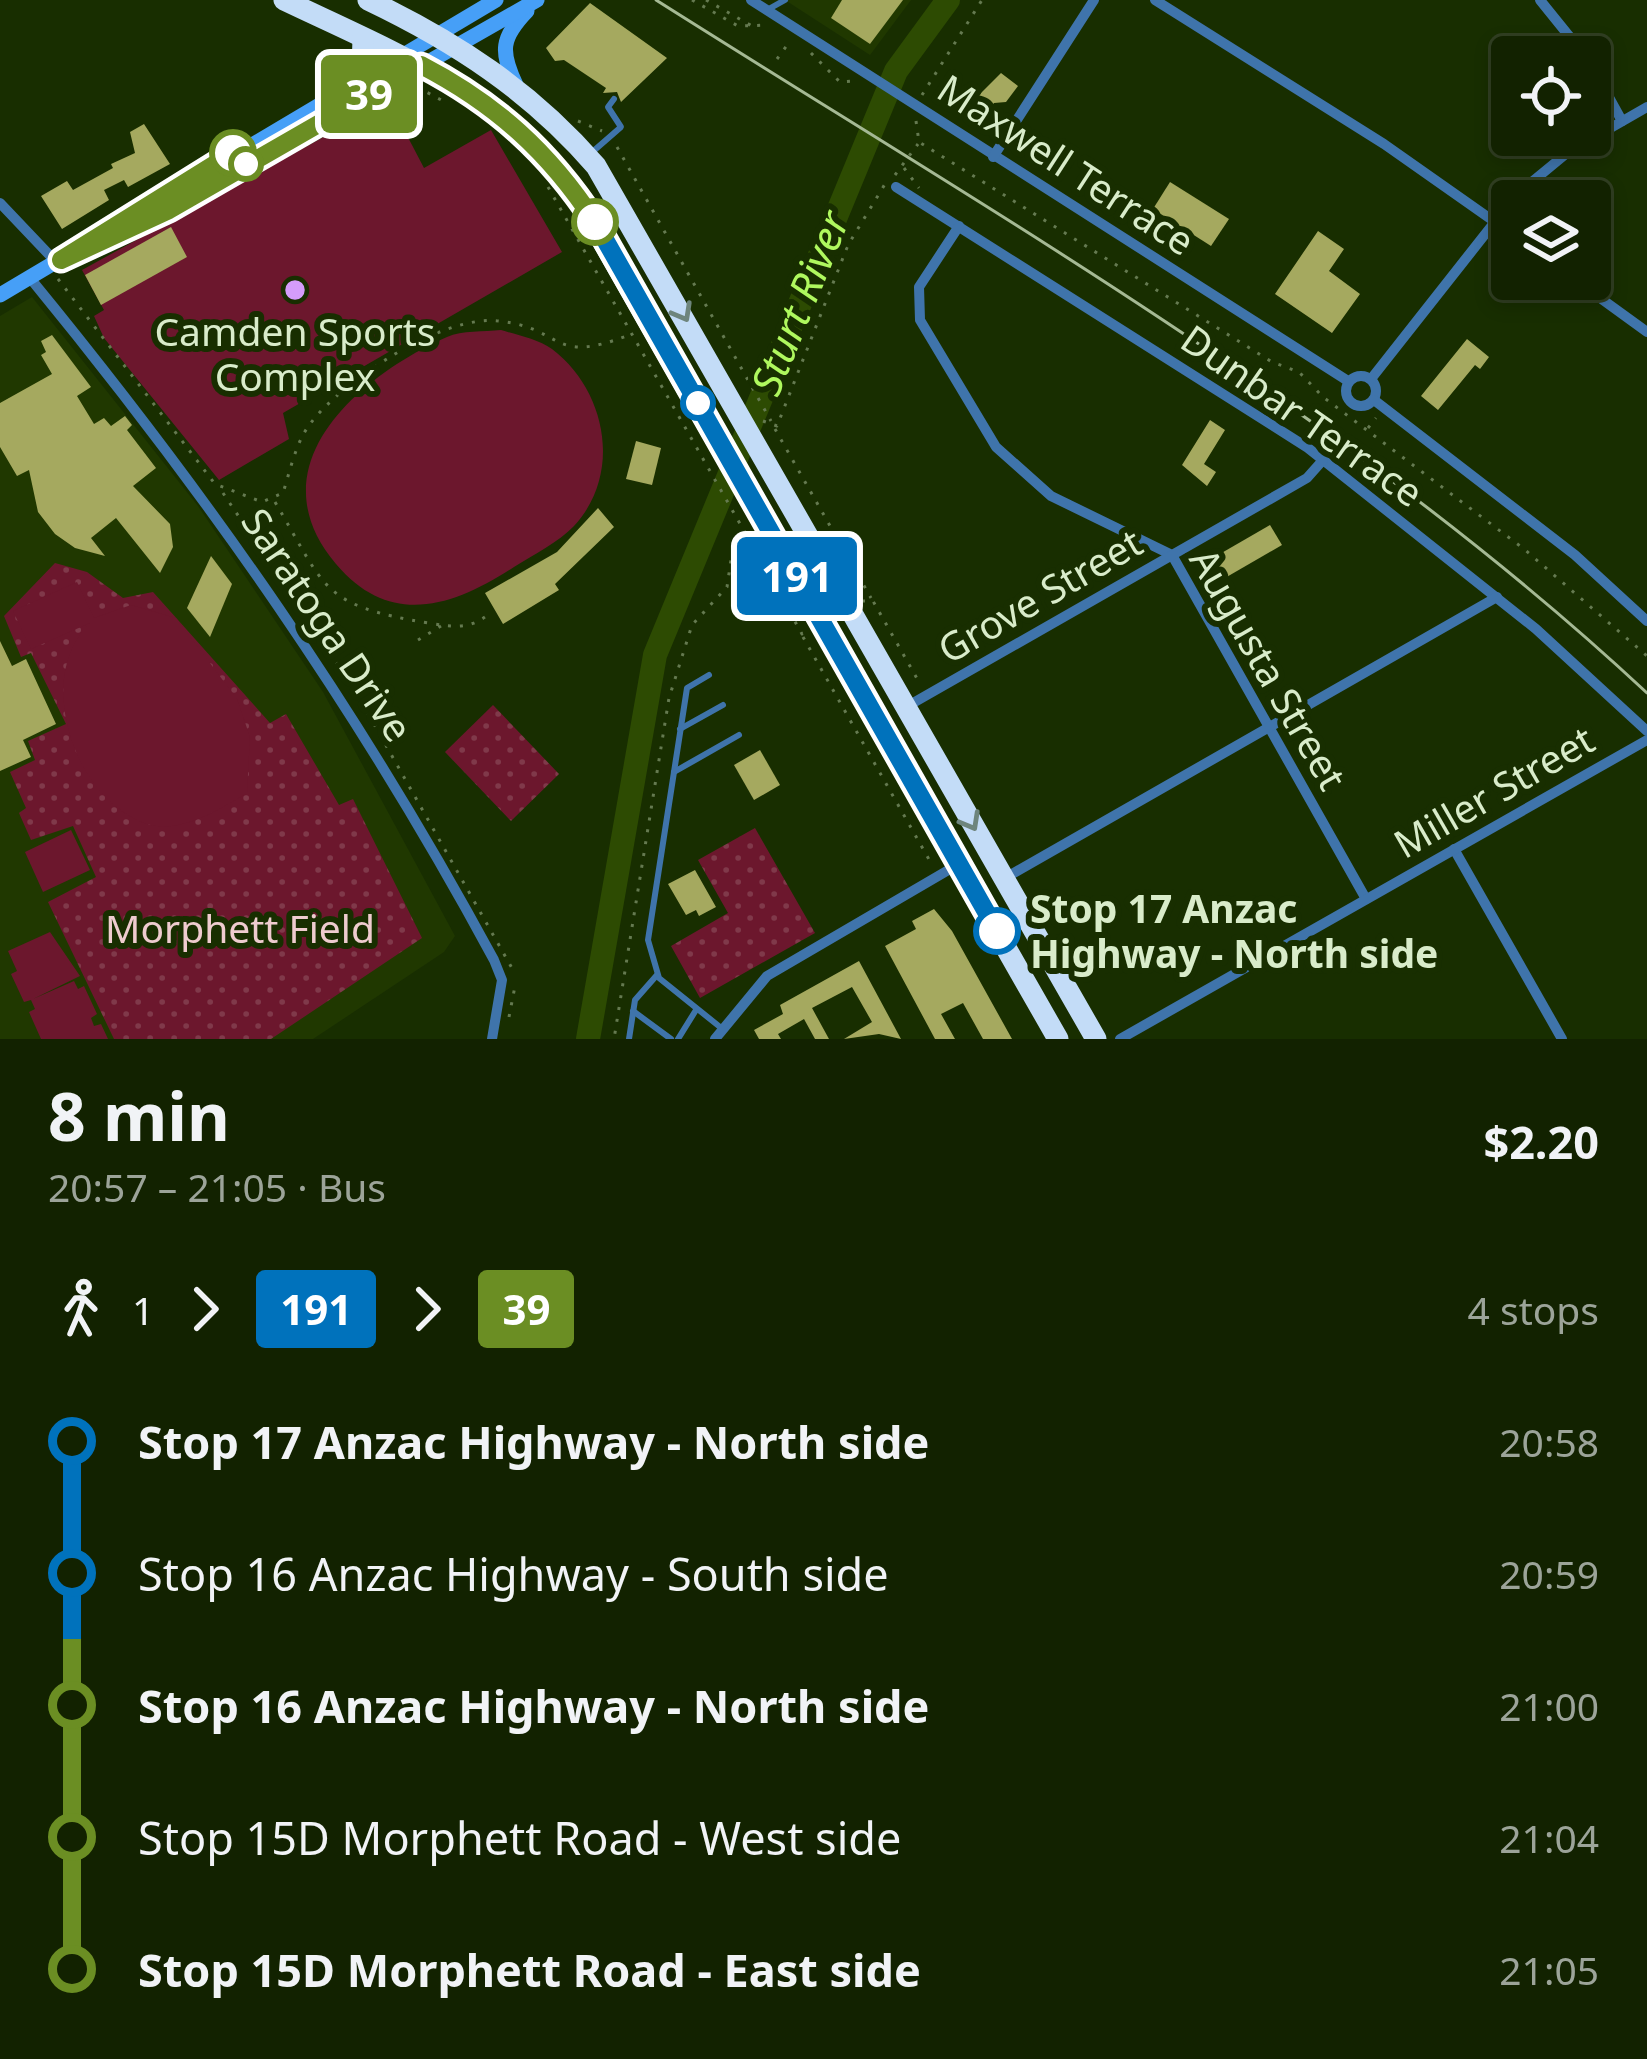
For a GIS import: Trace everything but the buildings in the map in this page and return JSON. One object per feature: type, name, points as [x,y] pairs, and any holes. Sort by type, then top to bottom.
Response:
[{"type":"highway","points":[[284,0],[398,56],[417,75],[509,119],[568,181],[623,270],[1058,1039]]},
{"type":"highway","points":[[368,0],[457,46],[515,85],[588,157],[650,253],[1096,1039]]},
{"type":"highway","points":[[350,85],[362,71],[363,38]]},
{"type":"highway","points":[[623,270],[650,253]]},
{"type":"highway","points":[[872,710],[890,680]]},
{"type":"highway","points":[[906,707],[895,727],[912,759],[916,789]]},
{"type":"street","points":[[59,268],[350,85],[496,0]]},
{"type":"street","points":[[0,296],[417,75],[538,0]]},
{"type":"street","points":[[515,85],[502,46],[506,34],[538,0]]},
{"type":"street","name":"Maxwell Terrace","points":[[752,0],[871,81],[903,96],[993,158],[1348,381]]},
{"type":"street","points":[[993,158],[1094,0]]},
{"type":"street","points":[[1155,0],[1491,219]]},
{"type":"street","points":[[1540,0],[1569,36]]},
{"type":"street","points":[[1611,101],[1622,121]]},
{"type":"street","points":[[1537,180],[1567,153],[1647,106]]},
{"type":"street","name":"Dunbar Terrace","points":[[894,183],[1323,460],[1497,597],[1647,735]]},
{"type":"street","points":[[0,203],[59,268]]},
{"type":"street","points":[[1491,221],[1371,379],[1374,400],[1575,555],[1647,621]]},
{"type":"street","name":"Augusta Street","points":[[958,226],[919,287],[920,320],[996,447],[1051,496],[1172,555],[1366,899]]},
{"type":"street","name":"Saratoga Drive","points":[[30,278],[191,478],[373,746],[494,960],[502,980],[492,1039]]},
{"type":"street","points":[[1603,300],[1647,332]]},
{"type":"street","points":[[1371,379],[1358,375],[1348,381],[1346,394],[1352,404],[1364,406],[1374,400]]},
{"type":"street","name":"Grove Street","points":[[906,707],[1307,478],[1323,460]]},
{"type":"street","points":[[1003,880],[1497,597]]},
{"type":"street","name":"Miller Street","points":[[1120,1039],[1647,735]]},
{"type":"street","points":[[1454,849],[1562,1039]]},
{"type":"street","points":[[718,1033],[766,976],[958,865]]},
{"type":"lane","points":[[767,10],[785,0]]},
{"type":"lane","points":[[588,157],[621,127],[608,107],[614,99]]},
{"type":"lane","points":[[709,675],[687,688],[648,940],[657,975],[718,1033]]},
{"type":"lane","points":[[680,729],[723,705]]},
{"type":"lane","points":[[674,772],[739,735]]},
{"type":"lane","points":[[629,1039],[638,994],[657,975]]},
{"type":"lane","points":[[633,1011],[674,1039],[696,1010]]},
{"type":"path","points":[[692,0],[733,24],[770,25],[792,38],[840,82],[871,81]]},
{"type":"path","points":[[706,0],[754,27]]},
{"type":"path","points":[[922,96],[982,0]]},
{"type":"path","points":[[777,59],[792,38]]},
{"type":"path","points":[[417,75],[453,106]]},
{"type":"path","points":[[911,113],[919,142],[1272,362],[1299,372],[1523,549],[1647,656]]},
{"type":"path","points":[[772,422],[848,245],[919,142]]},
{"type":"path","points":[[903,166],[919,187],[919,201]]},
{"type":"path","points":[[542,175],[735,515]]},
{"type":"path","points":[[59,268],[70,302],[214,484],[234,495],[274,500],[283,493],[305,429],[332,397],[444,327],[500,321],[589,351],[631,334]]},
{"type":"path","points":[[735,357],[922,687]]},
{"type":"path","points":[[1367,430],[1376,418]]},
{"type":"path","points":[[762,422],[772,422]]},
{"type":"path","points":[[274,500],[308,565],[334,593],[379,616],[443,626],[477,624],[490,613]]},
{"type":"path","points":[[747,536],[935,870]]},
{"type":"path","points":[[860,602],[873,601]]},
{"type":"path","points":[[418,640],[443,626]]},
{"type":"path","points":[[802,634],[812,629]]},
{"type":"shaded area","points":[[785,0],[911,0],[870,55]]},
{"type":"shaded area","points":[[32,297],[198,506],[323,692],[455,936],[444,952],[313,1039],[0,1039],[0,316]]},
{"type":"green space","name":"Camden Sports Complex","points":[[389,101],[424,168],[491,130],[562,252],[283,413],[289,439],[219,480],[104,338],[94,316],[104,310],[82,270]]},
{"type":"green space","points":[[501,330],[552,349],[585,386],[602,433],[603,458],[589,505],[561,537],[469,592],[423,604],[379,597],[336,564],[313,528],[306,493],[311,459],[327,428],[381,375],[453,335]]},
{"type":"green space","name":"Morphett Field","points":[[55,563],[87,572],[123,598],[153,592],[270,723],[286,714],[339,805],[353,799],[422,938],[271,1039],[114,1039],[48,902],[96,877],[73,826],[31,840],[19,813],[26,808],[10,772],[35,760],[28,741],[66,724],[31,653],[21,657],[4,616]]},
{"type":"green space","points":[[77,582],[94,618],[131,605],[176,618],[237,699],[250,737],[247,793],[184,824],[157,826],[119,809],[98,788],[69,733],[64,703],[65,673],[73,646],[90,623],[31,649],[13,611]]},
{"type":"green space","points":[[493,705],[559,774],[511,821],[445,752]]},
{"type":"green space","points":[[755,828],[815,933],[700,998],[671,946],[728,913],[698,860]]},
{"type":"green space","points":[[71,830],[90,870],[43,892],[25,852]]},
{"type":"green space","points":[[50,932],[80,976],[33,999],[74,981],[78,989],[84,986],[97,1014],[91,1018],[94,1026],[101,1024],[108,1039],[41,1039],[29,1012],[35,1009],[31,1000],[24,1002],[11,974],[17,971],[8,951]]},
{"type":"waterway","name":"Sturt River","points":[[588,1039],[655,655],[896,71],[948,0]]},
{"type":"tram line","points":[[656,0],[1041,241],[1293,409],[1415,498],[1647,693]]},
{"type":"bus line","name":"39","points":[[233,153],[61,260],[169,210],[421,65],[509,119],[554,164],[595,222]]},
{"type":"bus line","name":"191","points":[[595,222],[997,931]]},
{"type":"place","name":"Camden Sports Complex","points":[[295,290]]},
{"type":"place","name":"Stop 17 Anzac Highway - North side","points":[[997,931]]}]
